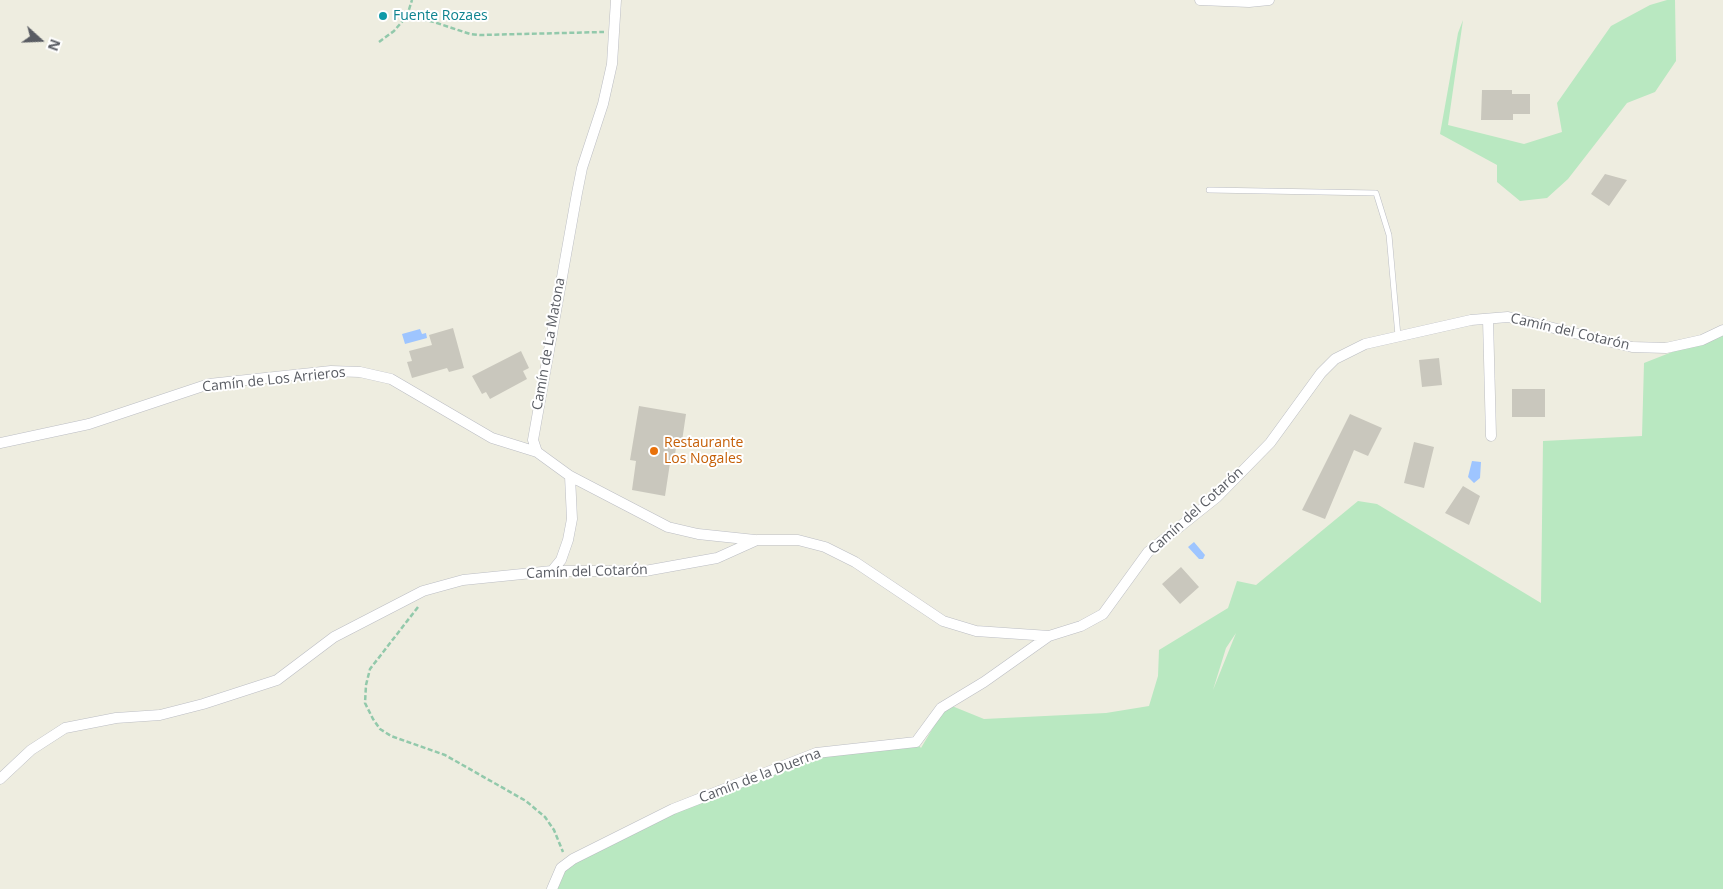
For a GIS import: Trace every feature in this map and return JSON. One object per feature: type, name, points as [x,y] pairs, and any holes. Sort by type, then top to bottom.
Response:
[{"type":"street","name":"Camín de La Matona","points":[[537,452],[533,440],[533,427],[582,168],[604,104],[612,64],[616,0]]},
{"type":"street","points":[[1200,0],[1249,2],[1269,0]]},
{"type":"street","name":"Camín del Cotarón","points":[[0,779],[31,750],[64,728],[116,718],[160,715],[203,704],[277,680],[334,637],[424,591],[463,580],[552,571],[645,571],[716,558],[756,540],[798,540],[825,547],[855,562],[943,621],[976,631],[1050,636],[1081,626],[1103,614],[1148,552],[1217,496],[1270,443],[1321,373],[1335,359],[1365,344],[1472,320],[1508,317],[1632,347],[1666,348],[1702,340],[1723,330]]},
{"type":"street","points":[[1488,319],[1492,436]]},
{"type":"street","name":"Camín de Los Arrieros","points":[[0,443],[89,424],[209,384],[332,372],[360,372],[392,380],[492,438],[537,452]]},
{"type":"street","points":[[537,452],[570,476],[668,527],[698,534],[756,540]]},
{"type":"street","points":[[552,571],[566,546],[572,519],[570,476]]},
{"type":"street","name":"Camín de la Duerna","points":[[567,863],[673,809],[816,753],[916,742],[941,708],[984,682],[1050,636]]},
{"type":"street","points":[[552,889],[561,868],[567,863]]},
{"type":"lane","points":[[1209,190],[1376,193],[1389,235],[1398,336]]},
{"type":"path","points":[[379,42],[394,31],[407,16],[412,0]]},
{"type":"path","points":[[407,16],[480,35],[615,32]]},
{"type":"path","points":[[424,591],[418,607],[370,669],[366,685],[365,703],[373,719],[380,729],[390,736],[445,755],[526,801],[545,818],[554,830],[567,863]]},
{"type":"green space","points":[[1667,0],[1675,0],[1676,61],[1655,92],[1627,103],[1568,179],[1547,198],[1520,201],[1497,182],[1497,165],[1440,134],[1458,33],[1463,20],[1448,125],[1524,144],[1562,132],[1557,103],[1611,26],[1650,5]]},
{"type":"green space","points":[[1723,332],[1723,889],[552,889],[573,859],[654,820],[816,753],[916,742],[921,748],[947,704],[984,719],[1106,713],[1149,706],[1158,676],[1159,650],[1228,608],[1237,581],[1256,585],[1358,501],[1377,504],[1541,603],[1543,441],[1642,436],[1644,363]],"holes":[[[1236,633],[1213,690],[1226,648]]]},
{"type":"water","points":[[420,329],[422,334],[426,333],[427,338],[405,344],[402,334]]},
{"type":"water","points":[[1472,461],[1481,462],[1480,478],[1474,483],[1468,477]]},
{"type":"water","points":[[1194,542],[1205,555],[1203,559],[1199,559],[1188,547]]},
{"type":"building","points":[[1482,90],[1512,90],[1512,94],[1530,94],[1530,114],[1513,114],[1513,120],[1481,120]]},
{"type":"building","points":[[1605,174],[1627,180],[1609,206],[1591,194]]},
{"type":"building","points":[[453,328],[464,368],[449,372],[447,368],[412,378],[407,362],[412,361],[409,351],[432,345],[429,335]]},
{"type":"building","points":[[521,351],[529,368],[523,371],[527,379],[490,399],[486,392],[482,394],[472,376]]},
{"type":"building","points":[[1439,358],[1442,385],[1422,387],[1419,360]]},
{"type":"building","points":[[1512,389],[1545,389],[1545,417],[1512,417]]},
{"type":"building","name":"Restaurante Los Nogales","points":[[639,406],[686,414],[682,441],[677,440],[674,462],[670,463],[665,496],[632,490],[636,461],[630,460]]},
{"type":"building","points":[[1350,414],[1382,428],[1368,456],[1354,450],[1325,519],[1302,510]]},
{"type":"building","points":[[1414,442],[1434,447],[1424,488],[1404,483]]},
{"type":"building","points":[[1463,486],[1480,496],[1469,525],[1445,513]]},
{"type":"building","points":[[1181,567],[1199,587],[1180,604],[1162,584]]},
{"type":"place","name":"Fuente Rozaes","points":[[383,16]]},
{"type":"place","name":"Restaurante Los Nogales","points":[[654,451]]}]
